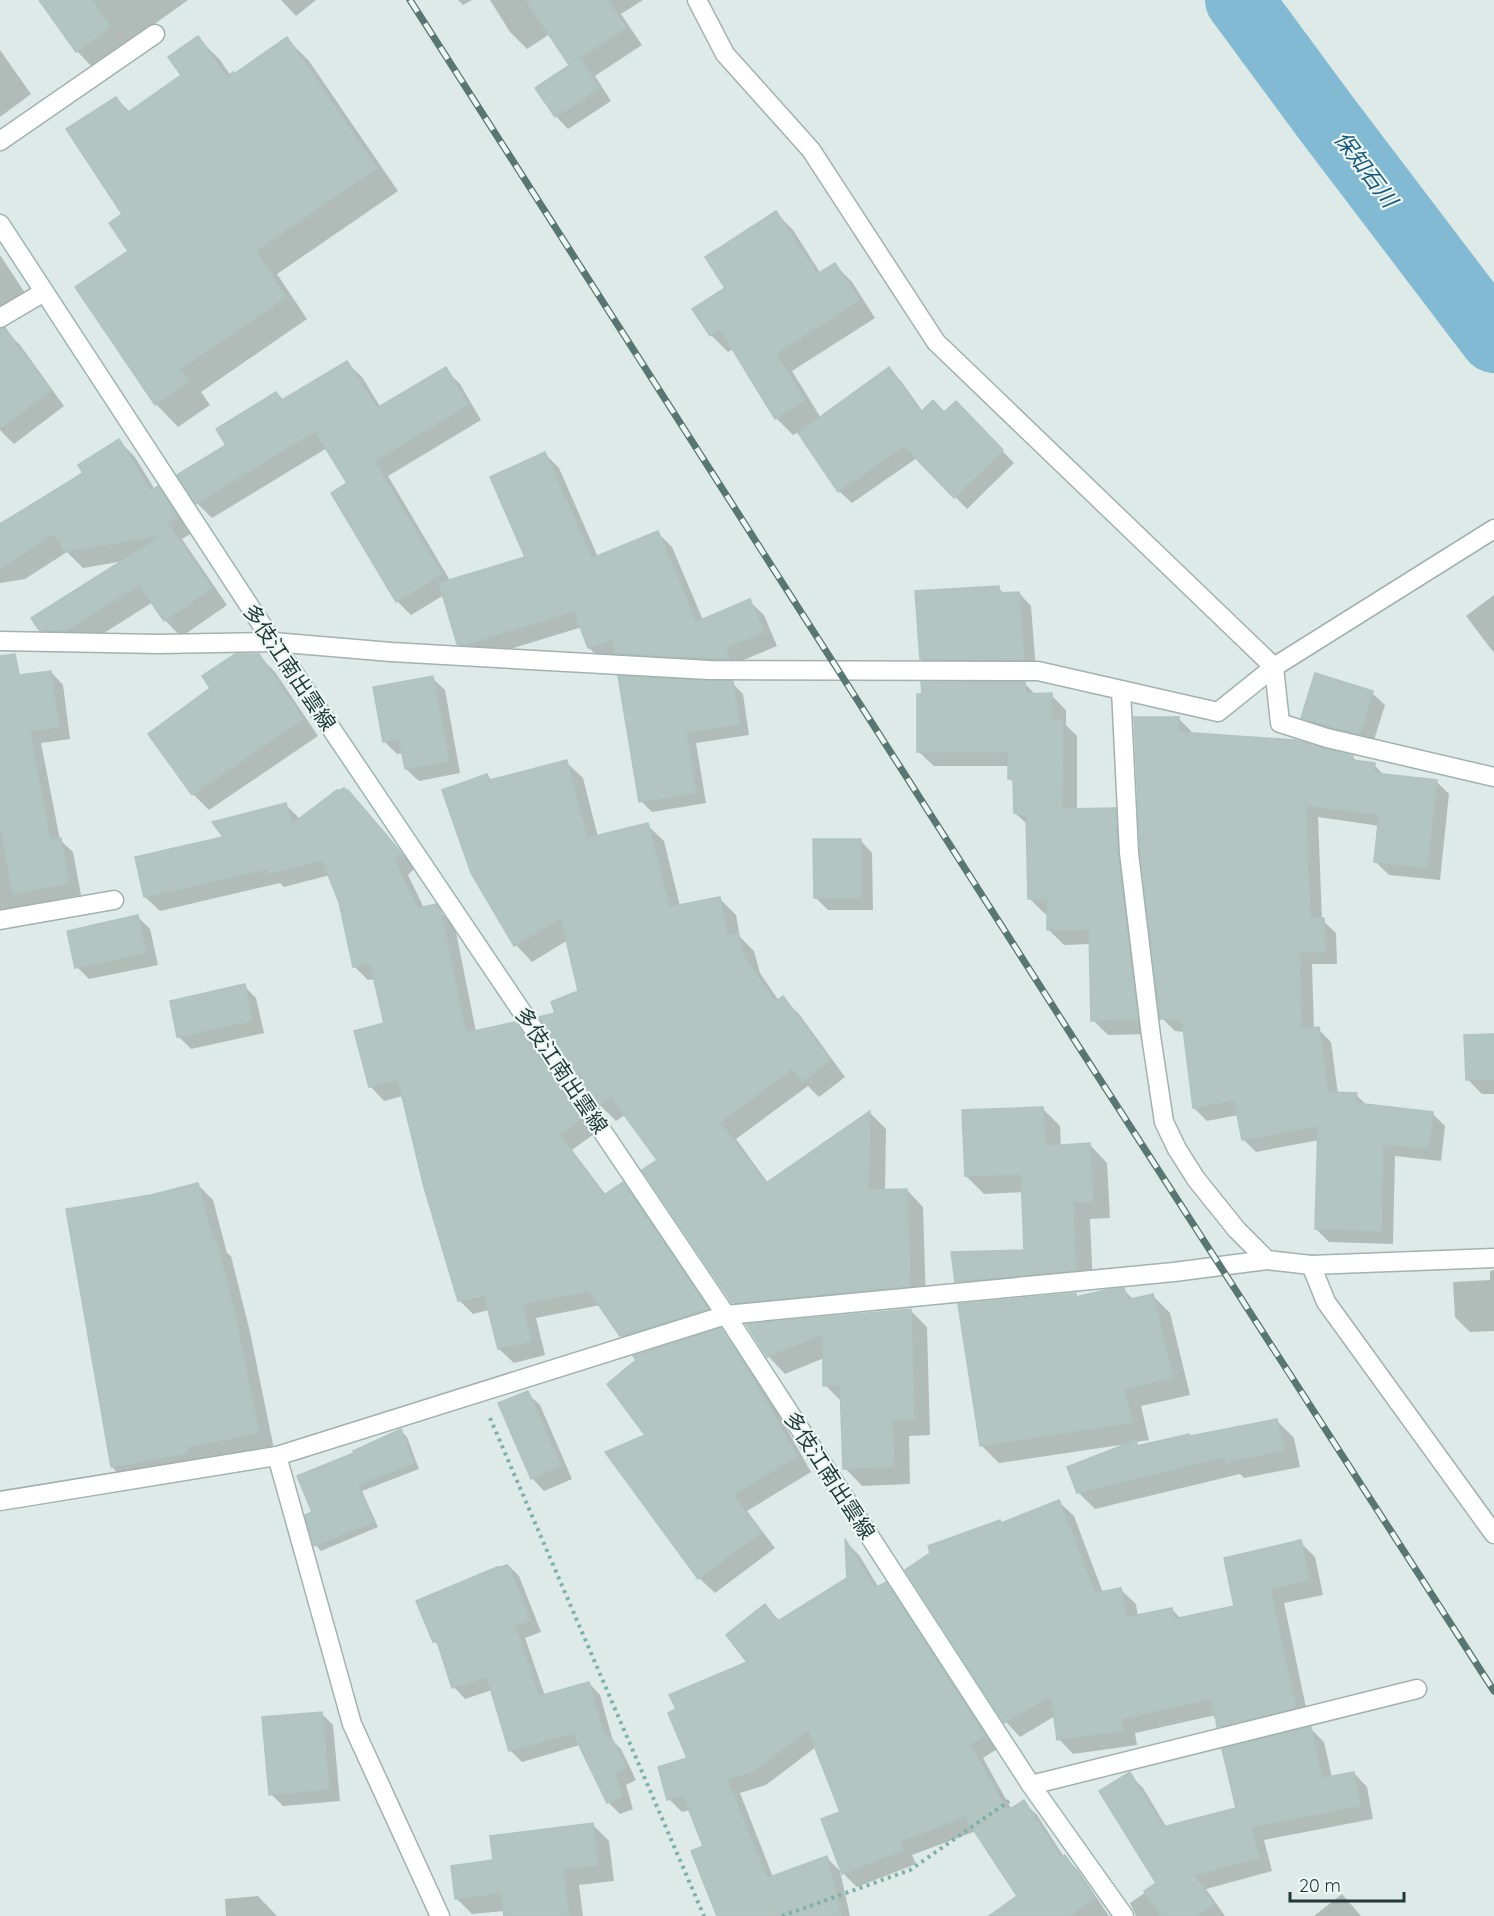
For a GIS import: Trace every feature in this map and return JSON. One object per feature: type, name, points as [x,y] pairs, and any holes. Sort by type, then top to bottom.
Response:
[{"type":"street","points":[[697,0],[724,54],[811,150],[936,342],[1274,667],[1280,723],[1327,738],[1494,777]]},
{"type":"street","points":[[0,141],[156,34]]},
{"type":"street","name":"多伎江南出雲線","points":[[0,224],[273,642],[726,1315],[1032,1785],[1124,1916]]},
{"type":"street","points":[[0,318],[44,292]]},
{"type":"street","points":[[0,640],[159,644],[273,642],[391,652],[709,670],[1038,671],[1218,712],[1274,667],[1494,529]]},
{"type":"street","points":[[1121,690],[1129,853],[1164,1122],[1177,1149],[1196,1179],[1238,1230],[1267,1260]]},
{"type":"street","points":[[0,920],[114,900]]},
{"type":"street","points":[[0,1501],[277,1456],[726,1315],[1174,1272],[1267,1260],[1311,1266],[1494,1258]]},
{"type":"street","points":[[1311,1266],[1326,1302],[1494,1534]]},
{"type":"street","points":[[277,1456],[352,1724],[440,1916]]},
{"type":"street","points":[[1032,1785],[1417,1689]]},
{"type":"path","points":[[479,1392],[704,1916]]},
{"type":"path","points":[[782,1916],[910,1870],[1032,1785]]},
{"type":"building","points":[[39,0],[92,0],[111,27],[76,52]]},
{"type":"building","points":[[526,0],[608,0],[626,28],[569,65]]},
{"type":"building","points":[[198,36],[227,77],[287,37],[377,168],[256,251],[286,297],[180,369],[189,382],[155,405],[75,287],[128,251],[109,223],[122,214],[66,129],[116,97],[127,113],[181,75],[168,57]]},
{"type":"building","points":[[580,58],[600,88],[555,117],[535,88]]},
{"type":"building","points":[[776,211],[817,274],[835,263],[859,300],[776,354],[805,400],[775,419],[720,329],[710,336],[692,309],[725,288],[705,257]]},
{"type":"building","points":[[5,328],[51,391],[0,428],[0,329]]},
{"type":"building","points":[[347,361],[377,408],[446,367],[468,405],[374,461],[442,574],[396,602],[331,493],[347,483],[315,431],[196,504],[177,475],[226,445],[216,429],[276,392],[282,400]]},
{"type":"building","points":[[889,367],[921,412],[933,400],[944,412],[956,401],[1003,450],[954,498],[904,446],[838,492],[798,433]]},
{"type":"building","points":[[119,439],[151,491],[158,486],[177,516],[167,522],[212,588],[164,621],[139,585],[65,631],[39,630],[31,618],[163,535],[65,552],[54,534],[0,568],[0,524],[83,473],[78,465]]},
{"type":"building","points":[[545,452],[592,558],[658,531],[696,622],[750,599],[764,632],[727,647],[729,659],[615,653],[612,639],[588,648],[574,611],[463,645],[457,644],[439,583],[525,557],[490,477]]},
{"type":"building","points":[[999,586],[999,593],[1019,592],[1024,660],[920,659],[915,591]]},
{"type":"building","points":[[15,654],[19,675],[51,671],[59,727],[30,731],[50,840],[61,838],[69,883],[13,894],[0,825],[0,656]]},
{"type":"building","points":[[235,654],[259,654],[303,719],[192,795],[148,734],[210,688],[202,676]]},
{"type":"building","points":[[1315,673],[1373,691],[1360,734],[1301,718]]},
{"type":"building","points":[[433,676],[449,761],[405,769],[399,739],[383,742],[373,687]]},
{"type":"building","points":[[618,676],[733,681],[739,724],[686,732],[696,793],[639,802]]},
{"type":"building","points":[[921,682],[1025,682],[1026,694],[1052,693],[1052,720],[1063,720],[1062,809],[1116,808],[1118,854],[1138,1019],[1091,1021],[1089,929],[1047,930],[1047,899],[1028,899],[1026,816],[1014,813],[1013,779],[1008,779],[1008,752],[917,752],[917,694],[922,694]]},
{"type":"building","points":[[1134,717],[1179,717],[1179,732],[1295,740],[1353,756],[1352,760],[1375,763],[1374,773],[1437,780],[1427,868],[1374,862],[1379,815],[1306,805],[1310,918],[1324,918],[1325,952],[1300,952],[1301,1029],[1319,1027],[1328,1092],[1357,1093],[1356,1103],[1433,1112],[1428,1149],[1383,1144],[1381,1231],[1315,1229],[1318,1126],[1242,1140],[1234,1100],[1193,1108],[1182,1020],[1160,1019],[1140,852]]},
{"type":"building","points":[[567,760],[587,838],[648,823],[669,907],[720,897],[727,935],[738,933],[744,956],[775,1002],[783,996],[830,1060],[802,1082],[792,1069],[720,1122],[766,1183],[870,1111],[868,1190],[907,1189],[910,1286],[732,1303],[642,1170],[657,1160],[611,1097],[599,1106],[539,1017],[555,1013],[551,1002],[578,991],[561,918],[514,946],[471,873],[442,790],[487,774],[490,780]]},
{"type":"building","points":[[337,790],[348,790],[402,854],[394,860],[418,908],[436,904],[441,912],[466,1033],[515,1022],[581,1119],[559,1135],[604,1195],[623,1182],[708,1309],[620,1336],[589,1291],[522,1304],[531,1341],[498,1349],[484,1294],[458,1301],[424,1187],[398,1080],[369,1087],[354,1031],[384,1023],[370,963],[353,967],[339,902],[322,860],[268,874],[267,869],[144,897],[135,857],[223,837],[212,822],[286,803],[292,824]]},
{"type":"building","points":[[813,839],[861,839],[861,898],[814,898]]},
{"type":"building","points":[[138,915],[146,953],[75,968],[67,931]]},
{"type":"building","points":[[245,984],[252,1021],[177,1037],[170,1001]]},
{"type":"building","points":[[1494,1034],[1494,1079],[1466,1080],[1464,1035]]},
{"type":"building","points":[[1043,1107],[1045,1146],[1090,1143],[1093,1201],[1073,1202],[1076,1270],[955,1282],[951,1252],[1024,1250],[1021,1174],[965,1176],[962,1110]]},
{"type":"building","points":[[198,1183],[213,1239],[216,1239],[235,1315],[259,1433],[187,1447],[188,1453],[111,1467],[66,1209],[151,1195]]},
{"type":"building","points":[[1124,1288],[1127,1300],[1153,1294],[1173,1377],[1124,1389],[1132,1423],[980,1446],[958,1304],[1076,1293],[1076,1297]]},
{"type":"building","points":[[911,1309],[914,1419],[892,1420],[894,1467],[843,1469],[840,1385],[823,1386],[823,1334],[767,1357],[746,1324]]},
{"type":"building","points":[[721,1328],[746,1366],[797,1456],[733,1495],[761,1532],[698,1579],[605,1452],[645,1435],[607,1384],[636,1360],[633,1356]]},
{"type":"building","points":[[528,1391],[561,1466],[531,1479],[498,1403]]},
{"type":"building","points":[[1277,1419],[1284,1450],[1226,1462],[1225,1457],[1077,1493],[1067,1467],[1136,1440],[1137,1446],[1189,1434],[1190,1436]]},
{"type":"building","points":[[401,1429],[414,1463],[358,1485],[373,1522],[314,1546],[305,1515],[312,1512],[297,1476],[354,1453],[353,1451]]},
{"type":"building","points":[[1059,1500],[1095,1593],[1121,1588],[1127,1617],[1172,1608],[1174,1619],[1234,1606],[1224,1558],[1301,1540],[1310,1580],[1270,1589],[1296,1708],[1217,1727],[1216,1720],[1221,1717],[1215,1718],[1211,1699],[1121,1719],[1123,1731],[1057,1740],[1051,1696],[1004,1723],[905,1570],[930,1553],[928,1546],[1000,1520],[1001,1523]]},
{"type":"building","points":[[845,1539],[875,1588],[886,1582],[985,1735],[970,1744],[1007,1811],[1024,1800],[1061,1858],[1065,1855],[1095,1898],[1069,1916],[989,1916],[1017,1896],[965,1817],[900,1841],[903,1850],[842,1874],[821,1819],[840,1812],[808,1730],[752,1772],[727,1779],[767,1878],[827,1856],[841,1916],[717,1916],[691,1851],[703,1846],[683,1795],[667,1800],[658,1767],[687,1758],[668,1713],[676,1709],[669,1695],[747,1662],[726,1635],[765,1604],[778,1621],[847,1578]]},
{"type":"building","points":[[497,1567],[509,1567],[530,1620],[515,1626],[539,1696],[589,1682],[605,1738],[610,1735],[626,1768],[615,1773],[622,1797],[607,1803],[573,1733],[509,1751],[487,1677],[452,1688],[437,1641],[433,1642],[416,1601]]},
{"type":"building","points":[[322,1712],[329,1789],[269,1795],[262,1717]]},
{"type":"building","points":[[1311,1727],[1322,1778],[1354,1772],[1360,1806],[1251,1827],[1260,1858],[1194,1875],[1214,1904],[1196,1916],[1161,1916],[1144,1891],[1156,1883],[1099,1791],[1130,1772],[1163,1827],[1236,1808],[1222,1749]]},
{"type":"building","points":[[593,1823],[598,1865],[563,1869],[569,1916],[504,1916],[501,1893],[455,1899],[451,1866],[493,1860],[490,1836]]},
{"type":"waterway","name":"保知石川","points":[[1239,0],[1494,339]]},
{"type":"railway","points":[[410,0],[1079,1047],[1494,1691]]}]
